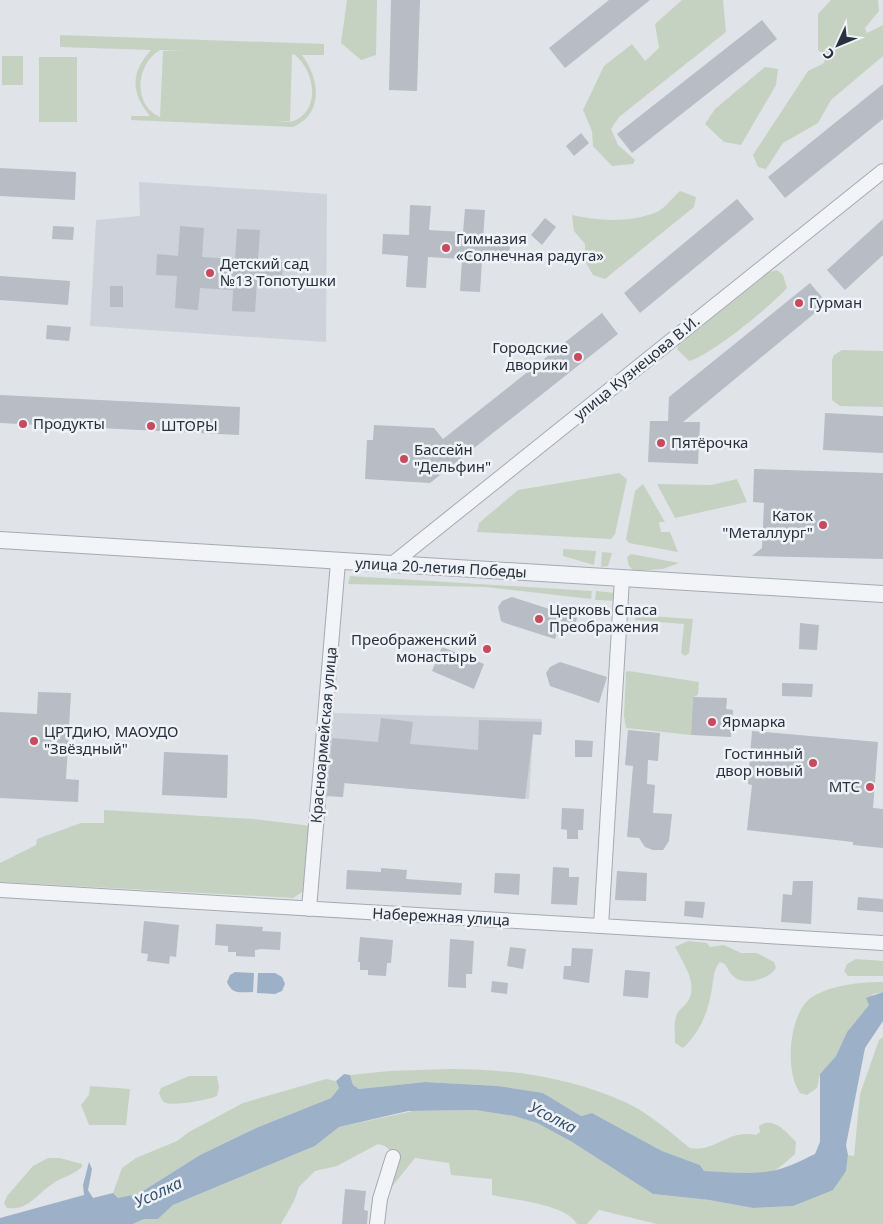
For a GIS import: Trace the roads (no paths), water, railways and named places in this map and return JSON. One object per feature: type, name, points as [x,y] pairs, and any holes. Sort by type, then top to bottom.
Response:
[{"type":"street","name":"улица Кузнецова В.И.","points":[[391,565],[883,171]]},
{"type":"street","name":"улица 20-летия Победы","points":[[0,540],[883,594]]},
{"type":"street","name":"Красноармейская улица","points":[[310,909],[338,562]]},
{"type":"street","points":[[601,926],[622,579]]},
{"type":"street","name":"Набережная улица","points":[[0,890],[883,943]]},
{"type":"street","points":[[377,1224],[380,1199],[393,1157]]},
{"type":"water","points":[[235,972],[254,973],[253,992],[237,992],[231,989],[227,982],[230,975]]},
{"type":"water","points":[[258,973],[275,973],[282,977],[285,984],[282,991],[275,994],[257,993]]},
{"type":"water","name":"Усолка","points":[[883,992],[883,1021],[865,1048],[846,1145],[848,1155],[846,1171],[833,1190],[793,1206],[753,1208],[709,1200],[653,1194],[572,1142],[537,1123],[514,1116],[475,1110],[408,1111],[339,1127],[315,1146],[173,1205],[158,1219],[144,1219],[133,1224],[0,1224],[0,1218],[84,1195],[83,1185],[89,1162],[92,1169],[88,1190],[93,1198],[113,1193],[118,1198],[138,1194],[200,1155],[256,1128],[331,1098],[339,1088],[336,1081],[344,1074],[350,1075],[353,1085],[359,1089],[425,1082],[498,1086],[543,1093],[581,1116],[592,1113],[662,1151],[700,1165],[704,1171],[746,1173],[777,1170],[815,1154],[820,1142],[820,1074],[836,1056],[847,1032],[869,1005],[866,998]]},
{"type":"place","name":"Гимназия «Солнечная радуга»","points":[[446,248]]},
{"type":"place","name":"Детский сад №13 Топотушки","points":[[210,273]]},
{"type":"place","name":"Гурман","points":[[799,303]]},
{"type":"place","name":"Городские дворики","points":[[578,357]]},
{"type":"place","name":"Продукты","points":[[23,424]]},
{"type":"place","name":"ШТОРЫ","points":[[151,426]]},
{"type":"place","name":"Пятёрочка","points":[[661,443]]},
{"type":"place","name":"Бассейн \"Дельфин\"","points":[[404,459]]},
{"type":"place","name":"Каток \"Металлург\"","points":[[823,525]]},
{"type":"place","name":"Церковь Спаса Преображения","points":[[539,619]]},
{"type":"place","name":"Преображенский монастырь","points":[[487,649]]},
{"type":"place","name":"Ярмарка","points":[[712,722]]},
{"type":"place","name":"ЦРТДиЮ, МАОУДО \"Звёздный\"","points":[[34,741]]},
{"type":"place","name":"Гостинный двор новый","points":[[813,763]]},
{"type":"place","name":"МТС","points":[[870,787]]}]
